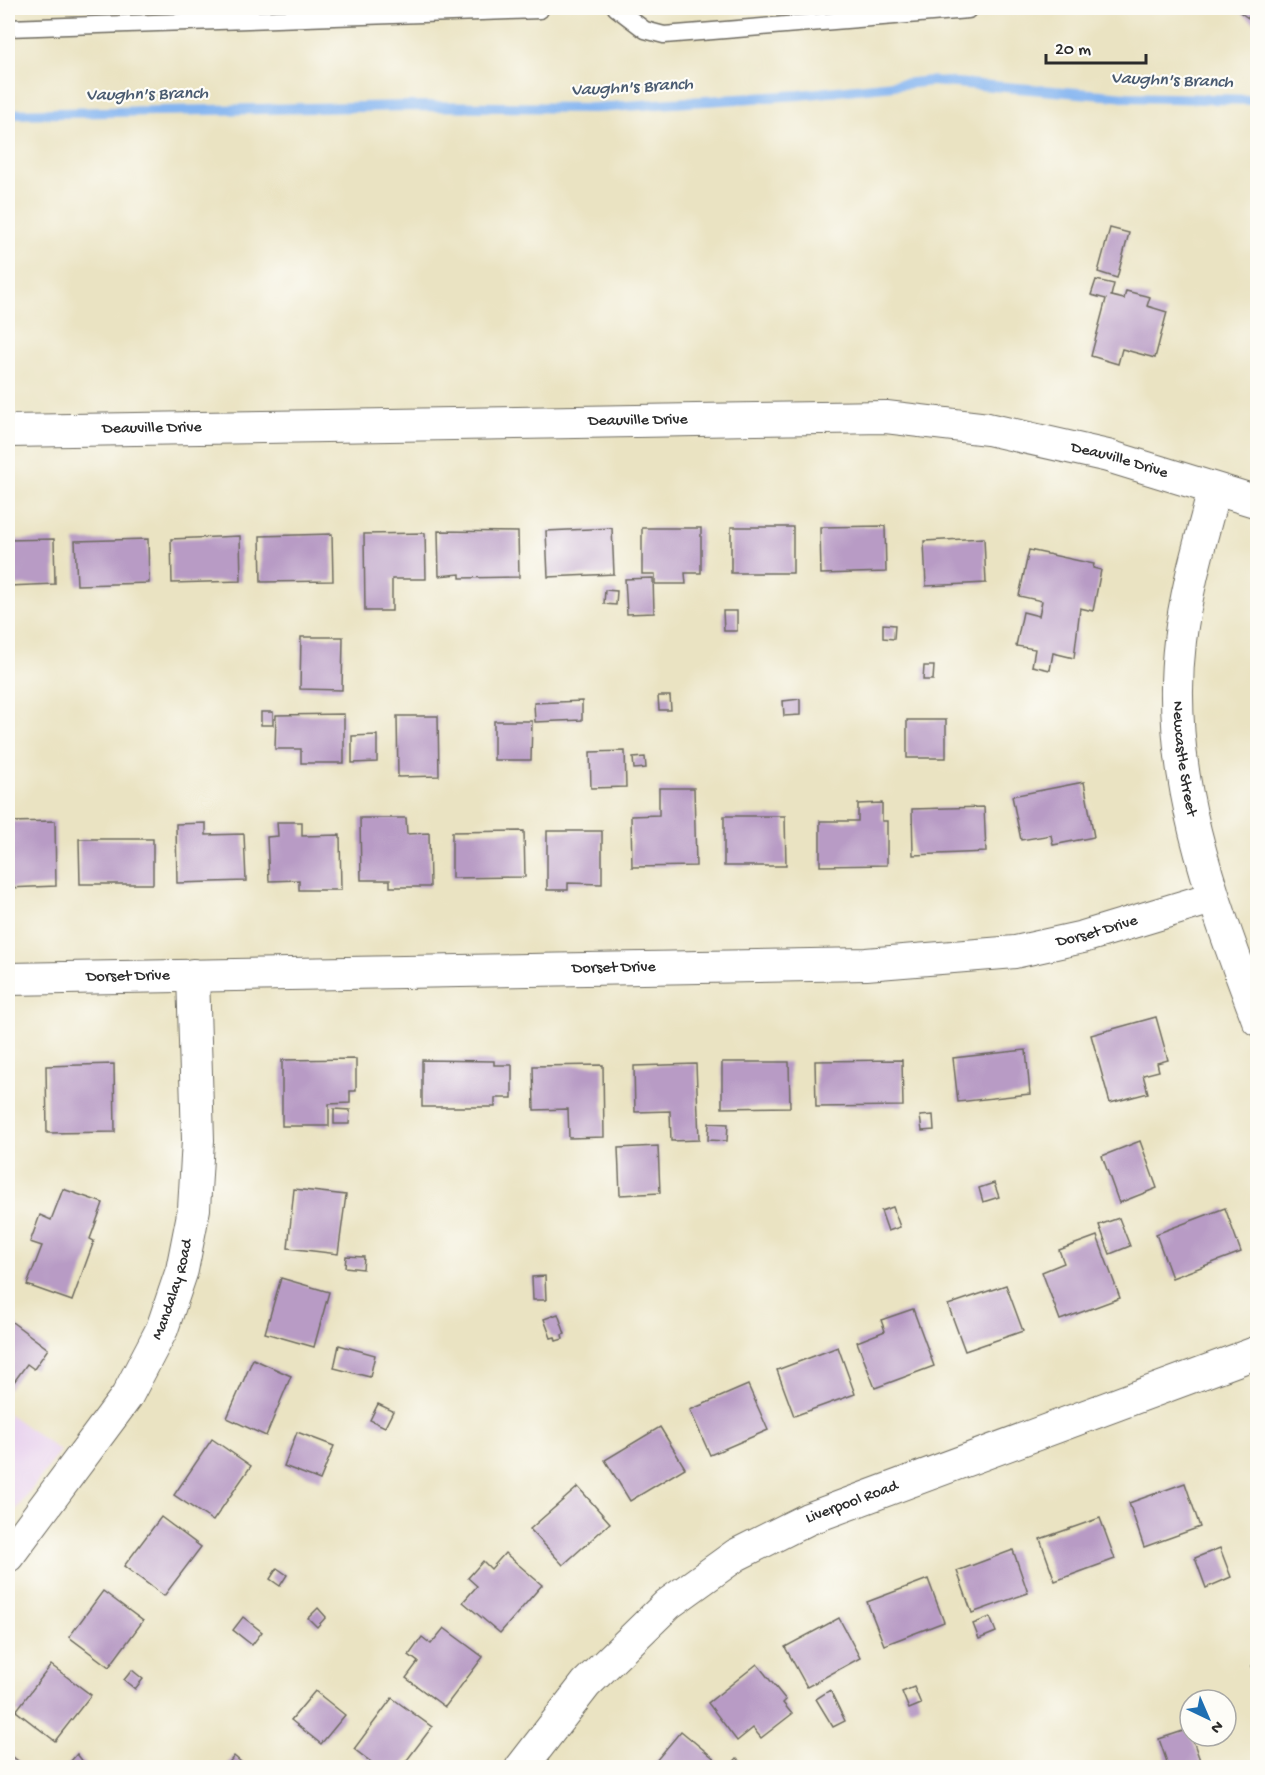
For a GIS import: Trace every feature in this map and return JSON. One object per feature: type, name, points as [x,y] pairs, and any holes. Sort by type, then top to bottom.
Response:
[{"type":"street","name":"Deauville Drive","points":[[8,431],[886,417],[988,429],[1021,436],[1108,456],[1257,502]]},
{"type":"street","name":"Newcastle Street","points":[[1214,490],[1190,580],[1180,642],[1177,698],[1179,756],[1189,810],[1212,898],[1257,1020]]},
{"type":"street","name":"Dorset Drive","points":[[8,979],[866,964],[1015,952],[1083,937],[1212,898]]},
{"type":"street","name":"Mandalay Road","points":[[8,1556],[127,1396],[162,1329],[182,1270],[194,1209],[198,1140],[193,975]]},
{"type":"street","name":"Liverpool Road","points":[[521,1767],[586,1684],[668,1604],[736,1555],[807,1519],[1257,1352]]},
{"type":"lane","points":[[616,8],[645,30],[664,35],[968,10],[964,8]]},
{"type":"lane","points":[[8,28],[540,10]]},
{"type":"shaded area","points":[[8,1413],[60,1451],[8,1521]]},
{"type":"building","points":[[1234,8],[1258,8],[1258,25]]},
{"type":"building","points":[[1110,228],[1129,233],[1117,278],[1098,272]]},
{"type":"building","points":[[1096,280],[1114,284],[1111,296],[1124,299],[1126,291],[1150,297],[1147,306],[1167,312],[1155,358],[1122,349],[1118,364],[1091,356],[1106,299],[1091,295]]},
{"type":"building","points":[[885,526],[886,572],[821,574],[820,527]]},
{"type":"building","points":[[731,527],[793,527],[793,573],[731,573]]},
{"type":"building","points":[[612,528],[614,574],[548,577],[546,531]]},
{"type":"building","points":[[642,528],[701,528],[701,573],[685,573],[686,584],[655,584],[655,574],[642,574]]},
{"type":"building","points":[[438,531],[518,532],[519,577],[460,578],[460,574],[439,576]]},
{"type":"building","points":[[425,533],[426,579],[392,579],[392,611],[365,611],[364,534]]},
{"type":"building","points":[[332,534],[333,581],[261,582],[260,536]]},
{"type":"building","points":[[240,536],[241,581],[172,583],[171,539]]},
{"type":"building","points":[[984,538],[986,583],[926,586],[924,541]]},
{"type":"building","points":[[54,539],[55,584],[8,586],[8,540]]},
{"type":"building","points":[[148,539],[149,583],[77,585],[75,541]]},
{"type":"building","points":[[1029,550],[1094,564],[1093,568],[1101,570],[1093,611],[1080,608],[1074,658],[1053,653],[1050,670],[1032,666],[1035,649],[1016,646],[1023,612],[1039,616],[1042,601],[1019,596]]},
{"type":"building","points":[[653,578],[654,613],[627,614],[625,579]]},
{"type":"building","points":[[605,590],[617,591],[616,605],[604,604]]},
{"type":"building","points":[[723,611],[737,611],[737,631],[724,631]]},
{"type":"building","points":[[883,624],[895,625],[894,639],[883,638]]},
{"type":"building","points":[[301,637],[343,637],[342,690],[300,689]]},
{"type":"building","points":[[924,666],[934,666],[933,680],[923,680]]},
{"type":"building","points":[[658,696],[670,696],[671,710],[659,710]]},
{"type":"building","points":[[800,699],[800,715],[784,716],[783,701]]},
{"type":"building","points":[[582,701],[582,720],[535,722],[534,703]]},
{"type":"building","points":[[261,712],[273,712],[273,725],[261,725]]},
{"type":"building","points":[[344,714],[344,763],[301,763],[301,749],[275,749],[276,715]]},
{"type":"building","points":[[397,716],[438,716],[439,776],[398,777]]},
{"type":"building","points":[[907,720],[946,720],[946,758],[907,758]]},
{"type":"building","points":[[494,721],[532,721],[531,760],[494,760]]},
{"type":"building","points":[[377,735],[377,762],[352,763],[352,736]]},
{"type":"building","points":[[625,751],[626,787],[591,788],[590,752]]},
{"type":"building","points":[[645,757],[646,768],[634,769],[633,758]]},
{"type":"building","points":[[1084,782],[1094,837],[1053,845],[1051,835],[1021,840],[1012,796]]},
{"type":"building","points":[[659,788],[694,788],[696,866],[632,867],[631,816],[659,815]]},
{"type":"building","points":[[882,803],[882,821],[887,821],[887,865],[820,866],[820,821],[858,821],[858,804]]},
{"type":"building","points":[[984,807],[986,852],[913,855],[912,809]]},
{"type":"building","points":[[724,816],[785,816],[786,866],[724,866]]},
{"type":"building","points":[[360,818],[406,818],[407,834],[429,833],[430,887],[390,887],[390,880],[361,880]]},
{"type":"building","points":[[55,821],[56,886],[8,888],[8,822]]},
{"type":"building","points":[[277,822],[302,822],[302,836],[340,835],[341,890],[299,890],[299,880],[269,881],[267,837],[278,836]]},
{"type":"building","points":[[206,823],[206,835],[244,834],[246,881],[177,883],[176,824]]},
{"type":"building","points":[[524,831],[525,877],[452,878],[452,832]]},
{"type":"building","points":[[547,831],[602,831],[602,884],[568,883],[568,890],[547,890]]},
{"type":"building","points":[[79,839],[153,839],[153,884],[80,884]]},
{"type":"building","points":[[1156,1017],[1168,1060],[1157,1063],[1159,1071],[1143,1075],[1148,1093],[1110,1103],[1091,1035]]},
{"type":"building","points":[[1026,1050],[1030,1094],[958,1102],[953,1058]]},
{"type":"building","points":[[356,1059],[356,1091],[350,1091],[350,1103],[329,1104],[329,1126],[282,1126],[282,1060]]},
{"type":"building","points":[[422,1060],[494,1061],[494,1065],[512,1065],[512,1098],[495,1098],[495,1107],[422,1107]]},
{"type":"building","points":[[902,1060],[903,1106],[816,1107],[815,1061]]},
{"type":"building","points":[[722,1062],[789,1062],[790,1107],[722,1108]]},
{"type":"building","points":[[114,1064],[115,1132],[47,1133],[46,1066]]},
{"type":"building","points":[[696,1064],[699,1140],[671,1141],[670,1111],[635,1112],[634,1066]]},
{"type":"building","points":[[603,1065],[604,1137],[569,1138],[568,1109],[534,1110],[533,1066]]},
{"type":"building","points":[[334,1109],[350,1110],[349,1124],[334,1124]]},
{"type":"building","points":[[933,1115],[934,1130],[922,1131],[920,1116]]},
{"type":"building","points":[[709,1123],[728,1124],[727,1141],[708,1140]]},
{"type":"building","points":[[1140,1141],[1157,1188],[1119,1203],[1102,1156]]},
{"type":"building","points":[[658,1146],[660,1193],[620,1195],[618,1148]]},
{"type":"building","points":[[994,1183],[999,1197],[983,1202],[979,1188]]},
{"type":"building","points":[[63,1189],[103,1203],[90,1239],[94,1241],[72,1301],[27,1285],[42,1246],[30,1242],[40,1215],[51,1220]]},
{"type":"building","points":[[294,1189],[346,1195],[338,1254],[288,1248]]},
{"type":"building","points":[[893,1207],[900,1227],[888,1231],[881,1211]]},
{"type":"building","points":[[1225,1208],[1241,1252],[1172,1278],[1156,1234]]},
{"type":"building","points":[[1119,1218],[1130,1246],[1110,1254],[1099,1225]]},
{"type":"building","points":[[1097,1236],[1120,1298],[1060,1320],[1042,1272],[1064,1263],[1059,1250]]},
{"type":"building","points":[[346,1256],[364,1257],[363,1269],[345,1267]]},
{"type":"building","points":[[545,1276],[546,1300],[533,1300],[532,1277]]},
{"type":"building","points":[[281,1278],[329,1292],[314,1347],[265,1333]]},
{"type":"building","points":[[1006,1285],[1023,1331],[965,1351],[948,1305]]},
{"type":"building","points":[[913,1309],[934,1366],[875,1388],[857,1342],[885,1331],[881,1320]]},
{"type":"building","points":[[558,1314],[565,1334],[562,1335],[563,1339],[556,1341],[555,1337],[551,1338],[544,1319]]},
{"type":"building","points":[[8,1319],[48,1349],[34,1369],[27,1364],[8,1390]]},
{"type":"building","points":[[339,1345],[375,1355],[370,1377],[334,1368]]},
{"type":"building","points":[[838,1347],[855,1394],[794,1416],[777,1370]]},
{"type":"building","points":[[253,1359],[291,1376],[266,1436],[227,1418]]},
{"type":"building","points":[[748,1385],[768,1430],[710,1455],[690,1410]]},
{"type":"building","points":[[378,1404],[393,1411],[385,1427],[370,1420]]},
{"type":"building","points":[[660,1427],[685,1468],[630,1501],[605,1460]]},
{"type":"building","points":[[297,1432],[334,1446],[320,1480],[284,1466]]},
{"type":"building","points":[[212,1439],[251,1466],[213,1521],[174,1495]]},
{"type":"building","points":[[1185,1483],[1200,1527],[1144,1547],[1129,1503]]},
{"type":"building","points":[[578,1487],[610,1523],[563,1565],[530,1529]]},
{"type":"building","points":[[161,1517],[201,1547],[164,1596],[124,1566]]},
{"type":"building","points":[[1100,1518],[1115,1559],[1055,1581],[1040,1539]]},
{"type":"building","points":[[1220,1548],[1231,1577],[1206,1588],[1195,1558]]},
{"type":"building","points":[[1013,1550],[1028,1593],[972,1613],[957,1571]]},
{"type":"building","points":[[505,1553],[542,1585],[500,1633],[463,1602],[477,1586],[468,1578],[483,1561],[491,1569]]},
{"type":"building","points":[[277,1568],[287,1575],[280,1586],[270,1579]]},
{"type":"building","points":[[928,1579],[944,1622],[884,1645],[867,1602]]},
{"type":"building","points":[[103,1591],[143,1621],[109,1667],[69,1637]]},
{"type":"building","points":[[318,1608],[326,1617],[317,1627],[308,1618]]},
{"type":"building","points":[[243,1617],[262,1632],[252,1645],[233,1630]]},
{"type":"building","points":[[990,1617],[996,1632],[979,1639],[973,1624]]},
{"type":"building","points":[[839,1618],[860,1658],[807,1687],[785,1647]]},
{"type":"building","points":[[444,1628],[483,1657],[445,1707],[406,1678],[418,1662],[409,1655],[422,1637],[431,1644]]},
{"type":"building","points":[[757,1664],[786,1700],[783,1703],[792,1714],[761,1738],[753,1728],[737,1741],[708,1703]]},
{"type":"building","points":[[1258,1664],[1258,1685],[1257,1685],[1251,1666]]},
{"type":"building","points":[[51,1665],[91,1695],[55,1741],[16,1711]]},
{"type":"building","points":[[132,1670],[143,1679],[135,1689],[124,1680]]},
{"type":"building","points":[[914,1687],[921,1704],[909,1709],[902,1692]]},
{"type":"building","points":[[830,1690],[845,1721],[833,1727],[816,1699]]},
{"type":"building","points":[[315,1691],[345,1715],[321,1744],[291,1720]]},
{"type":"building","points":[[392,1698],[432,1727],[401,1768],[379,1768],[354,1749]]},
{"type":"building","points":[[681,1731],[717,1761],[712,1768],[650,1768]]},
{"type":"building","points":[[1178,1733],[1178,1748],[1196,1748],[1202,1766],[1169,1768],[1159,1739]]},
{"type":"building","points":[[8,1753],[27,1768],[8,1768]]},
{"type":"building","points":[[77,1754],[88,1768],[65,1768]]},
{"type":"building","points":[[234,1756],[248,1768],[225,1768]]},
{"type":"building","points":[[737,1758],[747,1768],[728,1768]]},
{"type":"waterway","name":"Vaughn's Branch","points":[[8,114],[409,106],[594,108],[800,95],[931,81],[1127,97],[1258,100]]}]
